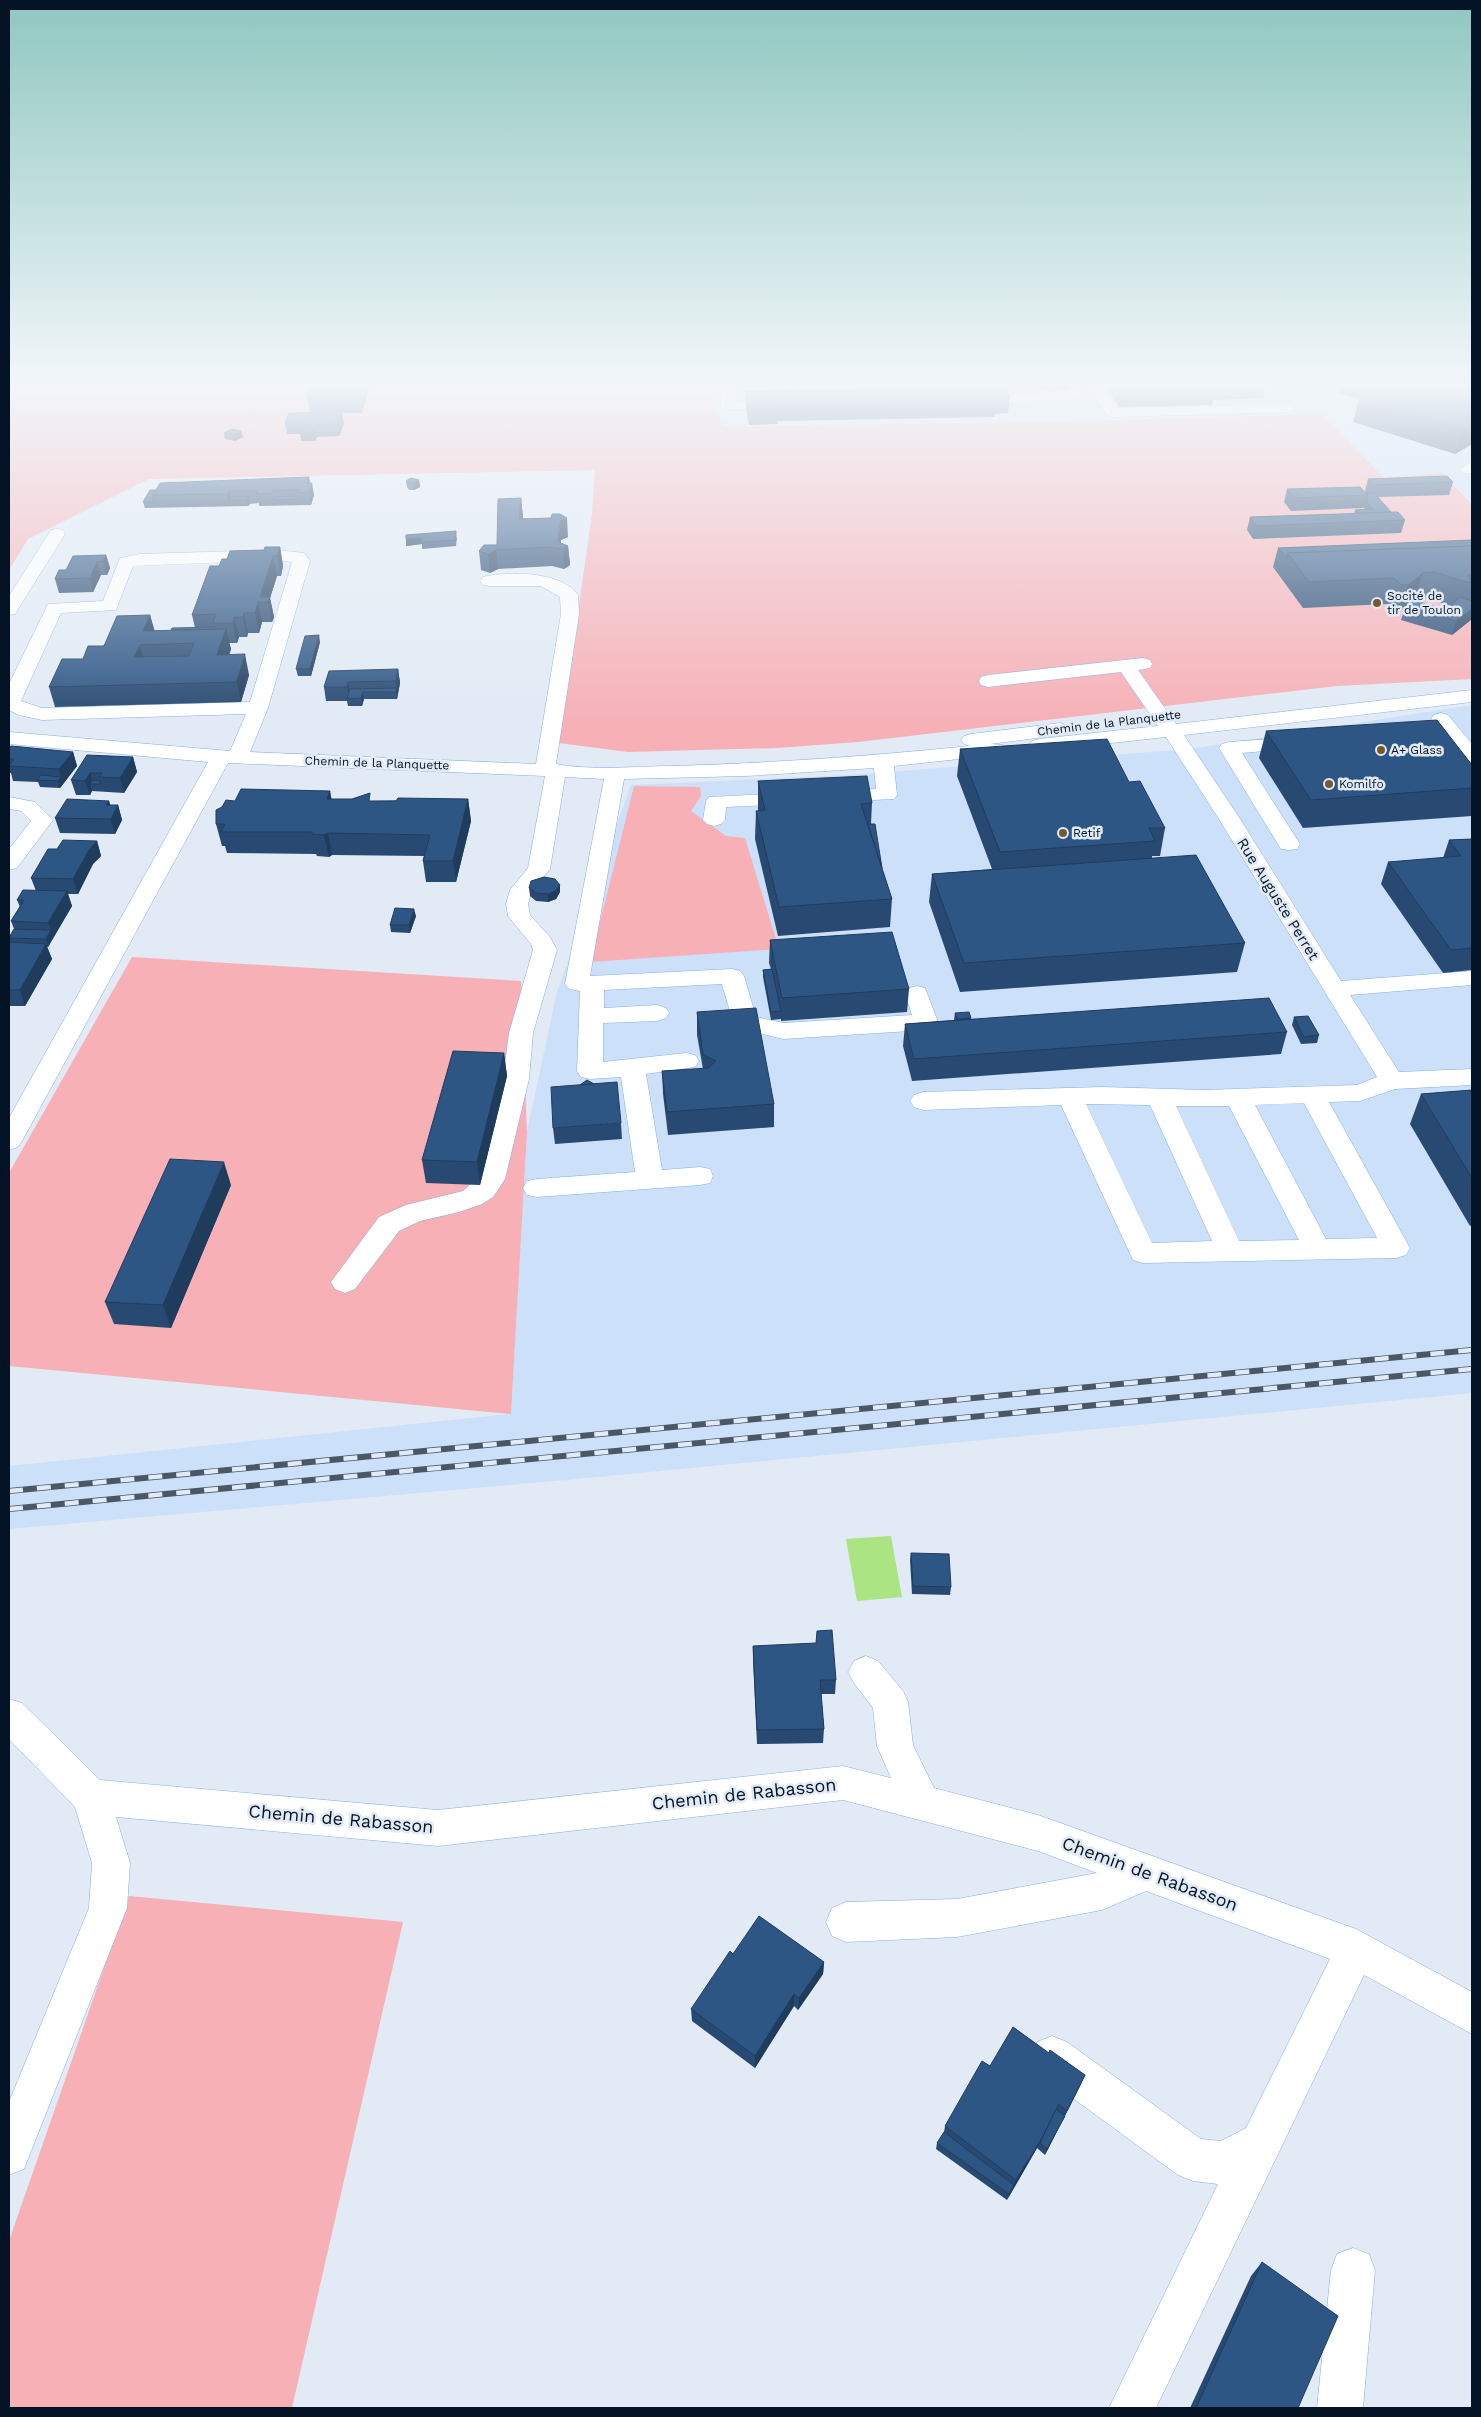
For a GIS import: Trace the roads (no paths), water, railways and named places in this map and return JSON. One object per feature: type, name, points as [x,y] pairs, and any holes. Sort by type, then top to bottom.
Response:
[{"type":"street","points":[[9,610],[57,534]]},
{"type":"street","points":[[9,1141],[229,757],[251,733],[258,708],[283,617],[301,561],[298,557],[277,555],[140,559],[126,562],[110,606],[54,608],[11,700],[12,704],[19,708],[42,714],[258,708]]},
{"type":"street","points":[[345,1282],[389,1224],[397,1218],[415,1210],[471,1199],[488,1185],[516,1079],[521,1033],[546,950],[542,942],[519,916],[517,904],[524,884],[538,869],[570,614],[569,595],[559,586],[539,580],[489,581]]},
{"type":"street","name":"Rue Auguste Perret","points":[[988,681],[1135,665],[1169,724],[1392,1081]]},
{"type":"street","name":"Chemin de la Planquette","points":[[9,738],[229,757],[615,773],[746,770],[883,761],[1169,724],[1346,698],[1472,692]]},
{"type":"street","name":"Chemin de la Planquette","points":[[746,770],[958,741],[1472,696]]},
{"type":"street","points":[[1425,701],[1472,756]]},
{"type":"street","points":[[1394,736],[1452,732]]},
{"type":"street","points":[[1289,844],[1230,748],[1317,742]]},
{"type":"street","points":[[714,820],[716,801],[887,795],[883,761]]},
{"type":"street","points":[[615,773],[577,984],[732,976],[745,1022],[783,1031],[926,1022],[917,993]]},
{"type":"street","points":[[9,803],[28,806],[42,820],[9,863]]},
{"type":"street","points":[[1333,989],[1472,978]]},
{"type":"street","points":[[592,983],[590,1071],[686,1062]]},
{"type":"street","points":[[591,1016],[657,1013]]},
{"type":"street","points":[[632,1068],[650,1181]]},
{"type":"street","points":[[924,1101],[1070,1096],[1158,1097],[1360,1093],[1392,1081],[1472,1077]]},
{"type":"street","points":[[1070,1096],[1142,1253],[1396,1248],[1312,1094]]},
{"type":"street","points":[[1237,1096],[1318,1250]]},
{"type":"street","points":[[1158,1097],[1230,1251]]},
{"type":"street","points":[[537,1188],[700,1176]]},
{"type":"street","points":[[866,1672],[890,1702],[895,1746],[922,1802]]},
{"type":"street","points":[[9,1715],[91,1798],[111,1863],[108,1908],[9,2154]]},
{"type":"street","name":"Chemin de Rabasson","points":[[91,1798],[438,1828],[843,1783],[922,1802],[1038,1834],[1356,1949],[1472,2014]]},
{"type":"street","points":[[846,1922],[966,1917],[1102,1891],[1145,1872]]},
{"type":"street","points":[[1132,2408],[1356,1949]]},
{"type":"street","points":[[1035,2044],[1193,2160],[1223,2163],[1262,2143]]},
{"type":"street","points":[[1340,2408],[1353,2270]]},
{"type":"railway","points":[[9,1491],[1472,1350]]},
{"type":"railway","points":[[9,1509],[1472,1369]]},
{"type":"place","name":"Socité de tir de Toulon","points":[[1377,603]]},
{"type":"place","name":"A+ Glass","points":[[1381,750]]},
{"type":"place","name":"Komilfo","points":[[1329,784]]},
{"type":"place","name":"Retif","points":[[1063,833]]}]
